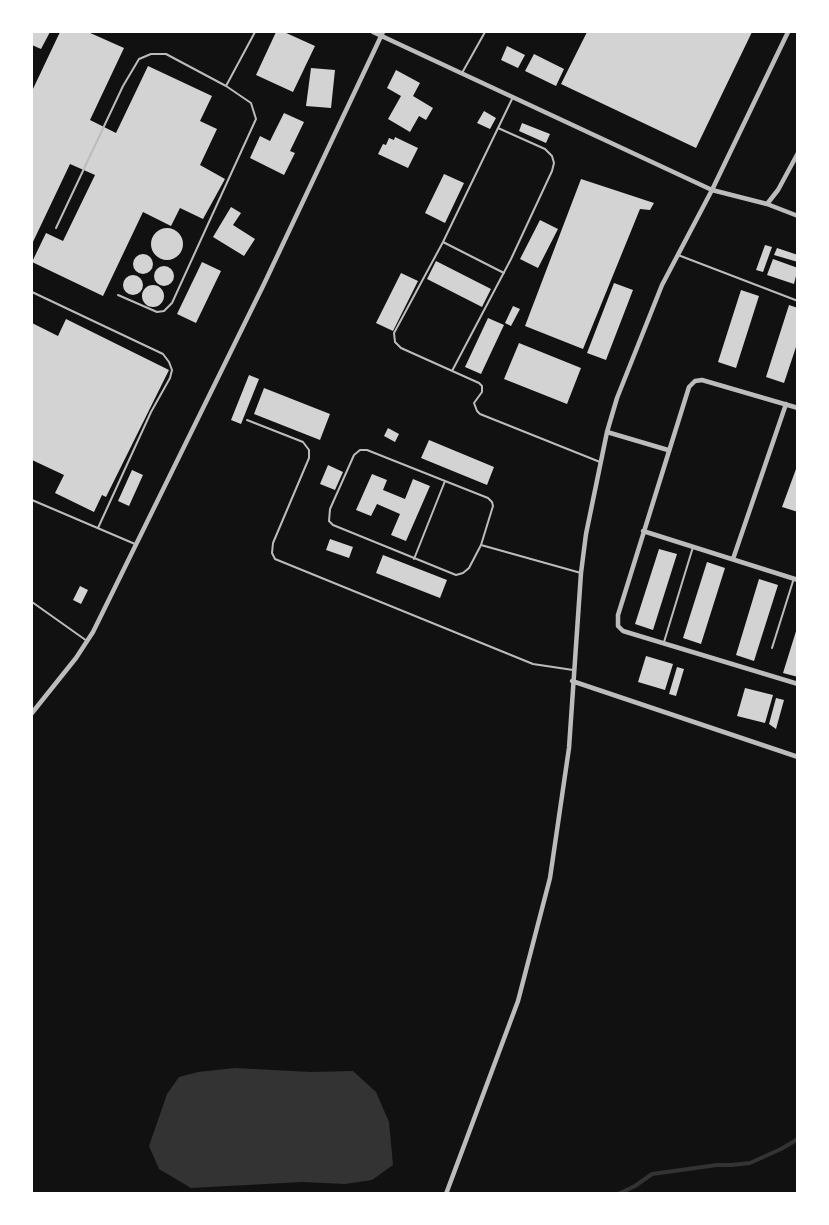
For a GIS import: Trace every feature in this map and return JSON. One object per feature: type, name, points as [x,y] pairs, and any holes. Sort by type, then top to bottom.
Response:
[{"type":"street","points":[[373,32],[382,33],[712,190],[767,204],[798,216]]},
{"type":"street","points":[[446,1194],[518,1001],[550,878],[569,748],[581,573],[600,462],[617,398],[662,285],[712,190],[788,32]]},
{"type":"street","points":[[32,713],[87,641],[264,284],[382,33]]},
{"type":"street","points":[[767,204],[778,190],[798,153]]},
{"type":"street","points":[[798,408],[702,380],[695,381],[689,387],[618,615],[618,626],[623,631],[798,684]]},
{"type":"street","points":[[734,559],[786,404]]},
{"type":"street","points":[[607,432],[668,450]]},
{"type":"street","points":[[643,531],[796,579]]},
{"type":"street","points":[[572,681],[798,757]]},
{"type":"lane","points":[[226,86],[255,32]]},
{"type":"lane","points":[[462,73],[485,32]]},
{"type":"lane","points":[[56,228],[138,58],[151,54],[166,54],[226,86],[251,103],[256,119],[172,303],[165,310],[158,312],[118,295]]},
{"type":"lane","points":[[513,97],[443,242],[394,333],[395,342],[401,348],[479,383],[482,386],[482,392],[474,403],[480,414],[600,462]]},
{"type":"lane","points":[[452,371],[504,273],[554,163],[552,156],[545,149],[497,128]]},
{"type":"lane","points":[[443,242],[504,273]]},
{"type":"lane","points":[[678,255],[798,301]]},
{"type":"lane","points":[[32,292],[163,354],[172,370],[98,528]]},
{"type":"lane","points":[[247,420],[303,442],[309,450],[309,458],[273,543],[272,553],[275,559],[533,664],[573,670]]},
{"type":"lane","points":[[360,450],[367,450],[445,481],[488,498],[493,506],[481,545],[469,568],[463,573],[456,575],[414,559],[333,525],[329,520],[330,509],[354,455],[360,450]]},
{"type":"lane","points":[[414,559],[445,481]]},
{"type":"lane","points":[[32,500],[135,544]]},
{"type":"lane","points":[[481,545],[581,573]]},
{"type":"lane","points":[[664,643],[693,547]]},
{"type":"lane","points":[[772,648],[796,579]]},
{"type":"lane","points":[[32,602],[87,641]]},
{"type":"shaded area","points":[[235,1068],[311,1072],[353,1071],[376,1092],[389,1122],[393,1165],[372,1180],[345,1184],[302,1182],[191,1188],[159,1169],[149,1146],[167,1094],[179,1077],[198,1072]]},
{"type":"building","points":[[32,32],[50,32],[41,49],[32,45]]},
{"type":"building","points":[[60,32],[88,32],[124,48],[90,120],[116,133],[148,66],[212,96],[200,121],[217,129],[200,165],[225,179],[203,219],[180,208],[171,226],[143,212],[103,296],[32,262],[46,233],[63,241],[95,175],[70,164],[32,244],[32,91]]},
{"type":"building","points":[[276,32],[284,32],[315,46],[293,92],[256,75]]},
{"type":"building","points":[[587,32],[752,32],[696,148],[561,84]]},
{"type":"building","points":[[507,46],[525,55],[518,68],[501,60]]},
{"type":"building","points":[[534,54],[564,69],[556,86],[525,71]]},
{"type":"building","points":[[311,68],[335,70],[331,108],[306,106]]},
{"type":"building","points":[[396,70],[420,83],[413,96],[433,108],[426,120],[419,116],[410,132],[388,119],[401,96],[387,88]]},
{"type":"building","points":[[484,111],[496,118],[490,129],[477,123]]},
{"type":"building","points":[[284,113],[304,122],[290,151],[295,153],[284,175],[250,158],[260,136],[270,141]]},
{"type":"building","points":[[522,123],[550,134],[546,143],[519,131]]},
{"type":"building","points":[[395,137],[418,148],[408,168],[378,154],[389,138],[394,140]]},
{"type":"building","points":[[444,174],[464,183],[445,223],[425,213]]},
{"type":"building","points":[[581,179],[654,203],[650,210],[640,209],[583,349],[525,326]]},
{"type":"building","points":[[231,207],[241,213],[233,225],[255,239],[244,256],[213,237]]},
{"type":"building","points":[[540,220],[558,229],[538,268],[520,259]]},
{"type":"building","points":[[167,228],[179,232],[183,244],[179,256],[167,260],[155,256],[151,244],[155,232]]},
{"type":"building","points":[[765,245],[772,247],[763,272],[756,270]]},
{"type":"building","points":[[777,248],[798,255],[798,262],[774,255]]},
{"type":"building","points":[[139,254],[147,254],[153,260],[153,268],[147,274],[139,274],[133,268],[133,260]]},
{"type":"building","points":[[773,259],[798,268],[794,284],[767,275]]},
{"type":"building","points":[[436,261],[491,289],[482,307],[427,279]]},
{"type":"building","points":[[202,262],[221,271],[196,323],[177,314]]},
{"type":"building","points":[[160,266],[168,266],[174,272],[174,280],[168,286],[160,286],[154,280],[154,272]]},
{"type":"building","points":[[401,273],[418,281],[393,331],[376,323]]},
{"type":"building","points":[[129,275],[137,275],[143,281],[143,289],[137,295],[129,295],[123,289],[123,281]]},
{"type":"building","points":[[614,283],[633,290],[606,360],[587,353]]},
{"type":"building","points":[[153,285],[163,292],[164,296],[157,306],[153,307],[143,300],[142,296],[149,286]]},
{"type":"building","points":[[741,290],[759,296],[736,368],[718,362]]},
{"type":"building","points":[[789,305],[798,308],[798,341],[784,383],[766,377]]},
{"type":"building","points":[[513,306],[520,309],[511,326],[505,323]]},
{"type":"building","points":[[488,318],[504,325],[481,374],[465,367]]},
{"type":"building","points":[[66,319],[169,370],[106,497],[102,495],[94,512],[55,493],[64,475],[32,460],[32,323],[58,336]]},
{"type":"building","points":[[519,343],[581,368],[567,404],[504,379]]},
{"type":"building","points":[[249,375],[259,379],[241,424],[231,420]]},
{"type":"building","points":[[264,388],[330,414],[320,440],[254,414]]},
{"type":"building","points":[[388,428],[399,434],[395,442],[384,436]]},
{"type":"building","points":[[429,440],[494,467],[487,485],[421,458]]},
{"type":"building","points":[[328,465],[343,472],[335,490],[320,484]]},
{"type":"building","points":[[796,469],[798,470],[798,512],[782,507]]},
{"type":"building","points":[[132,470],[143,475],[129,506],[118,501]]},
{"type":"building","points":[[372,474],[387,480],[383,490],[405,499],[413,479],[430,486],[406,541],[391,535],[400,514],[377,504],[371,516],[356,510]]},
{"type":"building","points":[[330,539],[353,547],[349,558],[326,550]]},
{"type":"building","points":[[659,549],[677,554],[653,630],[635,624]]},
{"type":"building","points":[[383,555],[447,580],[440,598],[376,573]]},
{"type":"building","points":[[707,562],[725,568],[701,644],[683,638]]},
{"type":"building","points":[[759,579],[778,585],[754,661],[736,655]]},
{"type":"building","points":[[80,586],[88,590],[81,604],[73,600]]},
{"type":"building","points":[[798,628],[798,677],[783,673]]},
{"type":"building","points":[[646,656],[673,664],[665,690],[638,682]]},
{"type":"building","points":[[677,667],[684,669],[676,696],[669,694]]},
{"type":"building","points":[[745,688],[773,695],[765,723],[737,716]]},
{"type":"building","points":[[776,698],[784,700],[776,729],[769,724]]},
{"type":"waterway","points":[[618,1194],[652,1174],[750,1163],[798,1139]]}]
